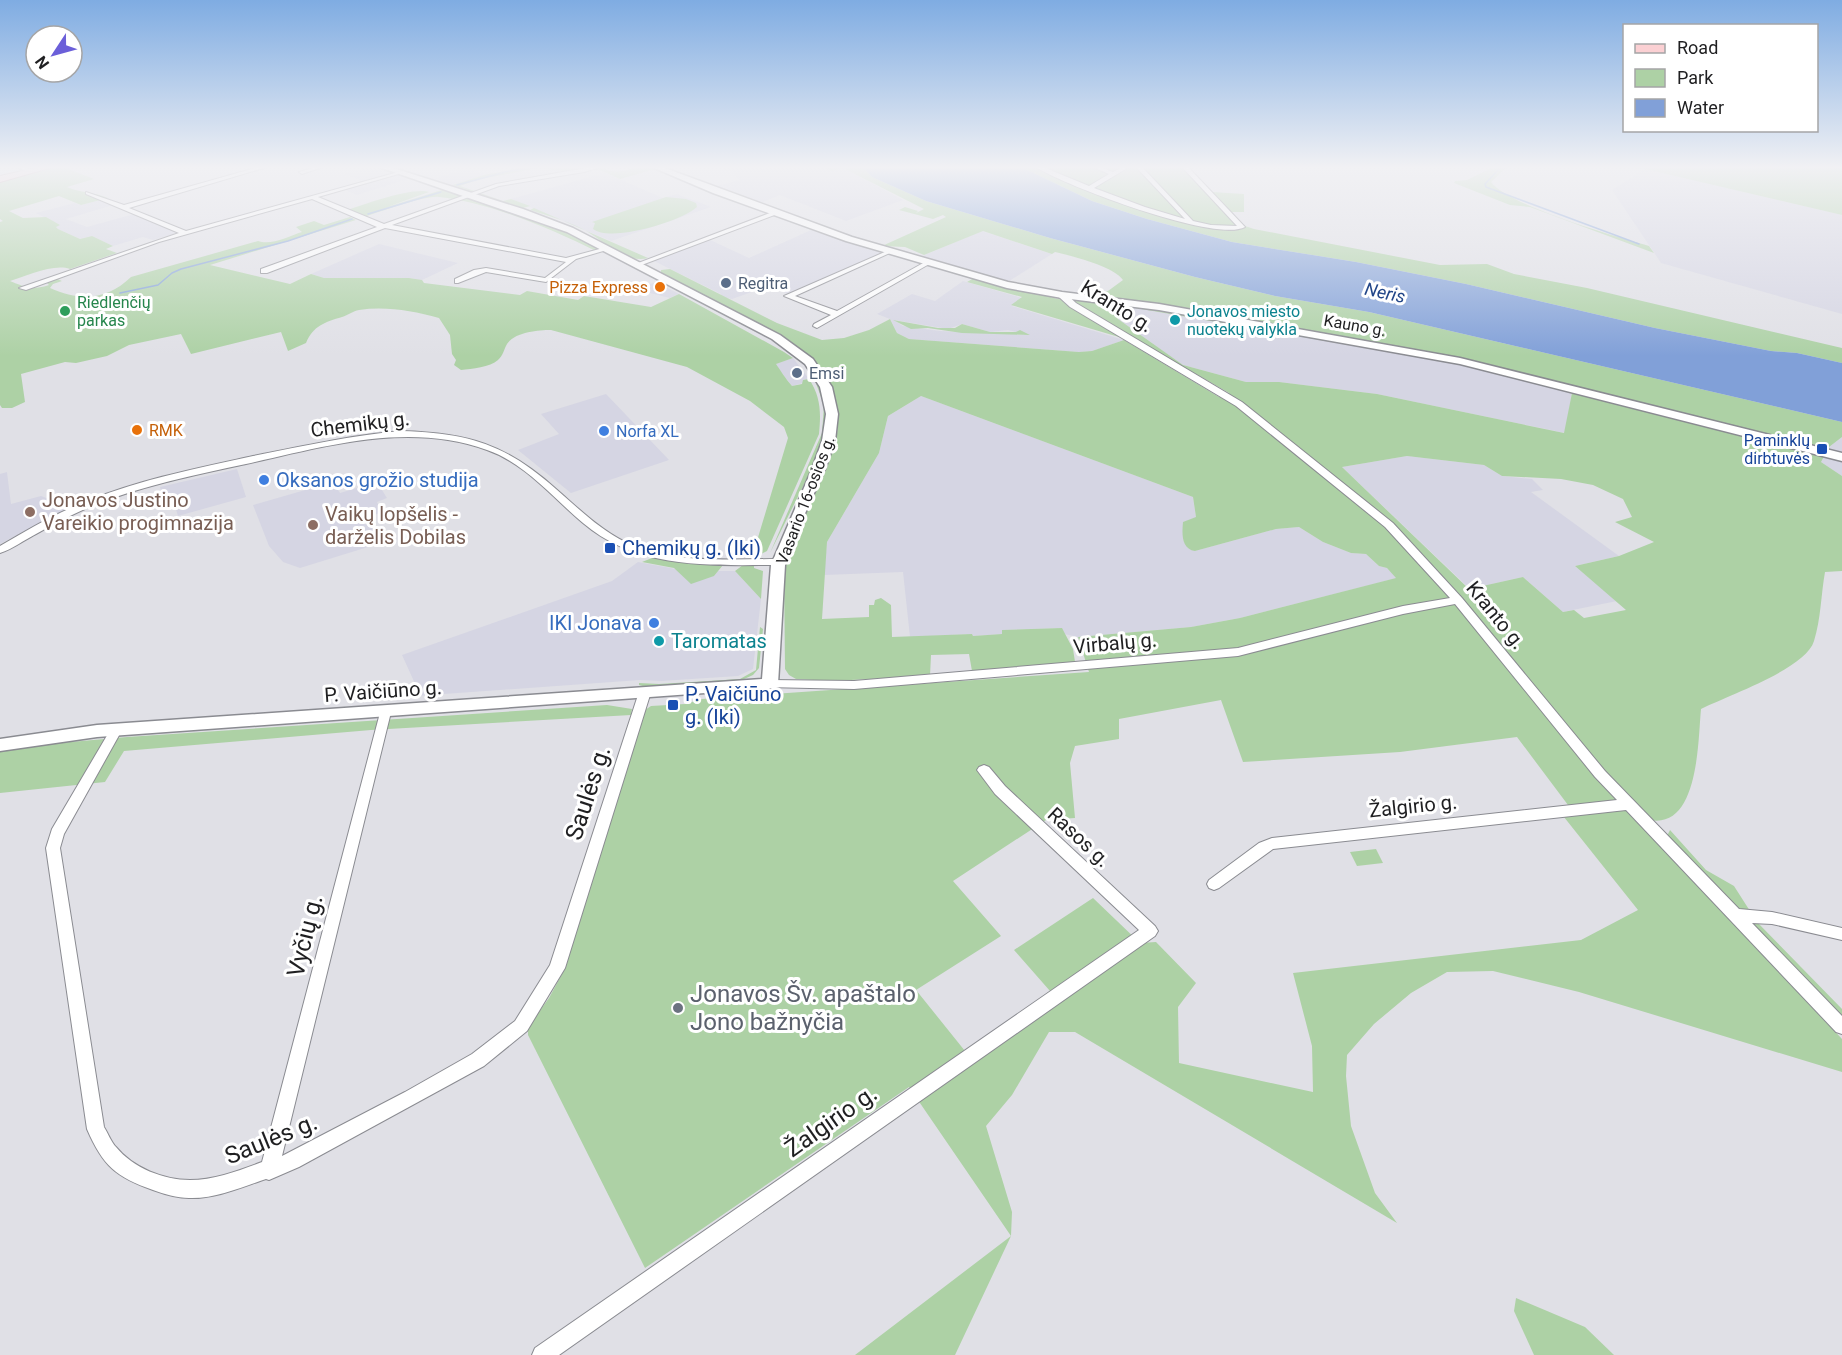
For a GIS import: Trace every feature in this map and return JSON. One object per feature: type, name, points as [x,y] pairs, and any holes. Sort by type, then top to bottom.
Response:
[{"type":"main road","name":"Vasario 16-osios g.","points":[[568,230],[787,343],[809,362],[825,382],[832,404],[831,433],[778,562],[770,684]]},
{"type":"main road","name":"Kauno g.","points":[[825,230],[889,252],[1007,285],[1168,309],[1460,361],[1842,457]]},
{"type":"main road","name":"P. Vaičiūno g.","points":[[0,745],[48,736],[116,730],[644,695],[770,684]]},
{"type":"street","points":[[178,230],[185,233]]},
{"type":"street","points":[[23,288],[195,230]]},
{"type":"street","points":[[264,271],[373,230]]},
{"type":"street","points":[[408,230],[573,260]]},
{"type":"street","points":[[636,264],[728,230]]},
{"type":"street","points":[[458,280],[486,270],[546,280],[573,260],[608,249]]},
{"type":"street","points":[[837,315],[788,296],[889,252]]},
{"type":"street","points":[[817,326],[927,263]]},
{"type":"street","name":"Kranto g.","points":[[1062,295],[1073,305],[1239,404],[1389,525],[1458,600],[1549,713],[1629,804],[1842,1027]]},
{"type":"street","name":"Chemikų g.","points":[[0,550],[78,508],[140,485],[345,440],[410,434],[463,440],[498,451],[520,465],[601,532],[630,548],[682,559],[778,562]]},
{"type":"street","name":"Virbalų g.","points":[[770,684],[865,684],[1238,652],[1403,609],[1458,600]]},
{"type":"street","name":"Saulės g.","points":[[116,730],[57,833],[53,848],[96,1129],[109,1153],[131,1173],[162,1184],[190,1189],[227,1183],[293,1161],[478,1060],[521,1026],[557,968],[644,695]]},
{"type":"street","name":"Vyčių g.","points":[[269,1170],[385,712]]},
{"type":"street","name":"Rasos g.","points":[[984,770],[1000,790],[1150,931]]},
{"type":"street","name":"Žalgirio g.","points":[[1214,884],[1264,847],[1272,844],[1629,804]]},
{"type":"street","points":[[1733,915],[1772,918],[1842,934]]},
{"type":"street","name":"Žalgirio g.","points":[[542,1355],[1150,931]]},
{"type":"shaded area","points":[[61,230],[179,232],[153,240],[143,237],[113,246],[92,236],[80,239]]},
{"type":"shaded area","points":[[585,230],[643,230],[611,241]]},
{"type":"shaded area","points":[[810,230],[882,253],[789,294],[768,286],[732,299],[721,297],[721,294],[652,260],[708,239],[749,258]]},
{"type":"shaded area","points":[[1639,230],[1842,230],[1842,314],[1661,263]]},
{"type":"shaded area","points":[[982,231],[1052,254],[1006,283],[920,257]]},
{"type":"shaded area","points":[[379,244],[458,263],[422,280],[324,278],[311,274]]},
{"type":"shaded area","points":[[963,281],[1022,298],[1012,306],[1124,340],[1092,351],[1079,352],[909,339],[897,333],[890,319],[877,314],[912,294],[935,301]],"holes":[[[894,320],[948,329],[962,324],[990,332],[1008,330],[1028,335],[940,331],[903,326]]]},
{"type":"shaded area","points":[[656,282],[679,294],[670,298],[634,289]]},
{"type":"shaded area","name":"Jonavos miesto nuotekų valykla","points":[[1125,306],[1424,357],[1558,388],[1572,393],[1565,433],[1377,394],[1279,382],[1246,382],[1183,365],[1118,319]]},
{"type":"shaded area","points":[[793,358],[809,379],[792,386],[775,364]]},
{"type":"shaded area","points":[[606,394],[669,460],[571,493],[518,450],[559,434],[541,414]]},
{"type":"shaded area","points":[[921,396],[1193,497],[1196,517],[1195,551],[1276,529],[1299,527],[1323,542],[1351,553],[1366,554],[1397,578],[1240,618],[1191,627],[1078,637],[1064,634],[1061,628],[1002,630],[1003,634],[973,636],[972,634],[910,637],[903,572],[824,575],[827,542],[879,453],[888,416]]},
{"type":"shaded area","points":[[1842,437],[1842,476],[1821,462],[1829,447]]},
{"type":"shaded area","points":[[1407,456],[1484,465],[1502,476],[1532,479],[1543,490],[1531,492],[1619,556],[1575,566],[1617,601],[1563,612],[1523,577],[1470,589],[1342,467]]},
{"type":"shaded area","points":[[237,469],[246,497],[178,516],[174,503],[164,500],[160,487]]},
{"type":"shaded area","name":"Jonavos Justino Vareikio progimnazija","points":[[7,472],[11,504],[41,496],[70,507],[0,544],[0,474]]},
{"type":"shaded area","name":"Vaikų lopšelis - darželis Dobilas","points":[[333,482],[340,493],[377,482],[387,498],[377,502],[382,512],[363,520],[366,525],[370,524],[381,543],[300,568],[283,562],[269,546],[253,505]]},
{"type":"shaded area","points":[[638,562],[714,576],[718,571],[735,571],[761,599],[753,669],[738,676],[661,681],[640,680],[416,696],[417,688],[402,655],[612,581]]},
{"type":"green space","points":[[0,230],[61,230],[80,239],[92,236],[113,246],[106,249],[117,253],[70,269],[48,269],[10,281],[33,288],[49,285],[46,282],[55,278],[62,281],[53,284],[50,288],[82,297],[112,291],[131,277],[258,241],[280,240],[302,232],[300,230],[323,230],[210,265],[290,284],[311,274],[324,278],[409,278],[422,280],[424,283],[520,295],[527,291],[578,300],[584,296],[651,307],[679,294],[793,358],[776,364],[792,386],[802,384],[803,380],[809,379],[816,392],[820,419],[819,434],[767,551],[753,554],[788,438],[784,427],[750,401],[687,367],[551,330],[521,334],[507,344],[501,357],[495,362],[461,370],[454,365],[456,360],[452,354],[450,335],[439,318],[399,310],[355,311],[320,326],[312,332],[306,343],[288,351],[281,332],[191,354],[181,334],[129,345],[107,356],[76,363],[65,362],[21,374],[25,402],[12,408],[2,408],[0,405]]},
{"type":"green space","points":[[550,230],[570,232],[599,250],[596,251]]},
{"type":"green space","points":[[596,230],[637,230],[630,232],[602,233]]},
{"type":"green space","points":[[917,230],[1024,230],[1195,277],[1275,296],[1369,312],[1842,422],[1842,437],[1829,447],[1821,462],[1842,476],[1842,571],[1825,572],[1820,615],[1814,641],[1808,651],[1796,662],[1764,681],[1701,709],[1693,780],[1687,797],[1678,811],[1666,819],[1650,820],[1598,776],[1842,1039],[1842,1072],[1579,992],[1493,971],[1447,972],[1411,993],[1374,1024],[1347,1055],[1346,1076],[1351,1126],[1375,1193],[1397,1223],[1075,1032],[1049,1032],[1012,1095],[986,1126],[1012,1212],[1011,1236],[909,1087],[645,1268],[528,1035],[528,1027],[549,998],[562,974],[645,710],[651,706],[685,704],[702,699],[1089,672],[1078,637],[1191,627],[1240,618],[1396,578],[1387,568],[1379,566],[1366,554],[1351,553],[1323,542],[1299,527],[1276,529],[1195,551],[1190,550],[1183,540],[1183,522],[1196,517],[1193,497],[921,396],[888,416],[879,453],[827,542],[822,619],[869,617],[869,605],[874,605],[875,600],[881,598],[891,605],[892,637],[972,634],[973,636],[1002,634],[1002,630],[1062,628],[1073,649],[1075,662],[972,671],[969,654],[931,655],[930,676],[831,681],[796,679],[785,669],[784,568],[794,536],[837,434],[837,410],[832,390],[823,373],[795,346],[661,274],[661,270],[670,269],[777,323],[822,340],[844,338],[869,330],[890,319],[897,333],[909,339],[1079,352],[1092,351],[1124,340],[1219,397],[1229,393],[1127,334],[1119,337],[1011,305],[1022,297],[967,282],[974,278],[1058,299],[1135,306],[1350,342],[1349,345],[1124,306],[1118,319],[1183,365],[1246,382],[1279,382],[1377,394],[1564,433],[1572,393],[1703,423],[1705,418],[1433,353],[1143,302],[1094,296],[1108,291],[1123,280],[1111,270],[1092,262],[1055,252],[1052,254],[983,231],[924,255],[905,247],[882,246]],"holes":[[[1407,456],[1484,465],[1502,476],[1561,479],[1593,485],[1623,499],[1632,517],[1615,522],[1654,542],[1619,556],[1575,566],[1626,610],[1584,618],[1574,610],[1563,612],[1523,577],[1469,589],[1342,467]],[[1221,700],[1243,762],[1400,752],[1517,737],[1568,805],[1556,807],[1638,910],[1581,940],[1293,973],[1312,1046],[1313,1092],[1179,1063],[1178,1007],[1196,983],[1156,942],[1140,943],[1093,898],[1014,950],[1050,991],[965,1051],[916,990],[1001,936],[953,881],[1046,820],[1075,818],[1070,763],[1075,746],[1119,739],[1119,719]]]},
{"type":"green space","points":[[1189,230],[1260,230],[1440,265],[1487,264],[1514,274],[1587,288],[1842,348],[1842,363],[1655,328],[1466,284],[1356,262],[1232,242]]},
{"type":"green space","points":[[1593,230],[1649,246],[1654,253]]},
{"type":"green space","points":[[585,231],[648,258],[632,258],[624,255]]},
{"type":"green space","points":[[893,320],[938,328],[955,328],[962,324],[990,332],[1020,330],[1030,335],[962,333],[928,328],[911,329]]},
{"type":"green space","points":[[814,378],[818,379],[829,422],[815,462],[770,553],[822,433],[824,405]]},
{"type":"green space","points":[[652,558],[723,565],[714,576],[691,584],[674,568],[642,562]]},
{"type":"green space","points":[[743,565],[754,565],[754,568],[763,571],[761,599],[735,571]]},
{"type":"green space","points":[[760,627],[763,629],[759,668],[753,675],[742,680],[646,687],[639,685],[639,683],[740,679],[756,670]]},
{"type":"green space","points":[[607,705],[632,709],[631,715],[371,730],[124,751],[105,782],[0,793],[0,752],[48,744]]},
{"type":"green space","points":[[1670,830],[1706,870],[1734,886],[1757,922],[1842,1009],[1842,1018],[1666,838]]},
{"type":"green space","points":[[1376,849],[1383,863],[1357,866],[1350,852]]},
{"type":"green space","points":[[1011,1236],[955,1355],[855,1355]]},
{"type":"green space","points":[[1516,1298],[1585,1327],[1614,1355],[1534,1355],[1514,1311]]},
{"type":"water","name":"Neris","points":[[1024,230],[1189,230],[1232,242],[1356,262],[1466,284],[1655,328],[1842,363],[1842,422],[1369,312],[1275,296]]},
{"type":"waterway","points":[[120,293],[158,285],[172,273],[181,269],[288,241],[319,230]]},
{"type":"waterway","points":[[1602,230],[1639,244]]},
{"type":"place","name":"Regitra","points":[[726,283]]},
{"type":"place","name":"Pizza Express","points":[[660,287]]},
{"type":"place","name":"Riedlenčių parkas","points":[[65,311]]},
{"type":"place","name":"Jonavos miesto nuotekų valykla","points":[[1175,320]]},
{"type":"place","name":"Emsi","points":[[797,373]]},
{"type":"place","name":"RMK","points":[[137,430]]},
{"type":"place","name":"Norfa XL","points":[[604,431]]},
{"type":"place","name":"Paminklų dirbtuvės","points":[[1822,449]]},
{"type":"place","name":"Oksanos grožio studija","points":[[264,480]]},
{"type":"place","name":"Jonavos Justino Vareikio progimnazija","points":[[30,512]]},
{"type":"place","name":"Vaikų lopšelis - darželis Dobilas","points":[[313,525]]},
{"type":"place","name":"Chemikų g. (Iki)","points":[[610,548]]},
{"type":"place","name":"IKI Jonava","points":[[654,623]]},
{"type":"place","name":"Taromatas","points":[[659,641]]},
{"type":"place","name":"P. Vaičiūno g. (Iki)","points":[[673,705]]},
{"type":"place","name":"Jonavos Šv. apaštalo Jono bažnyčia","points":[[678,1008]]}]
